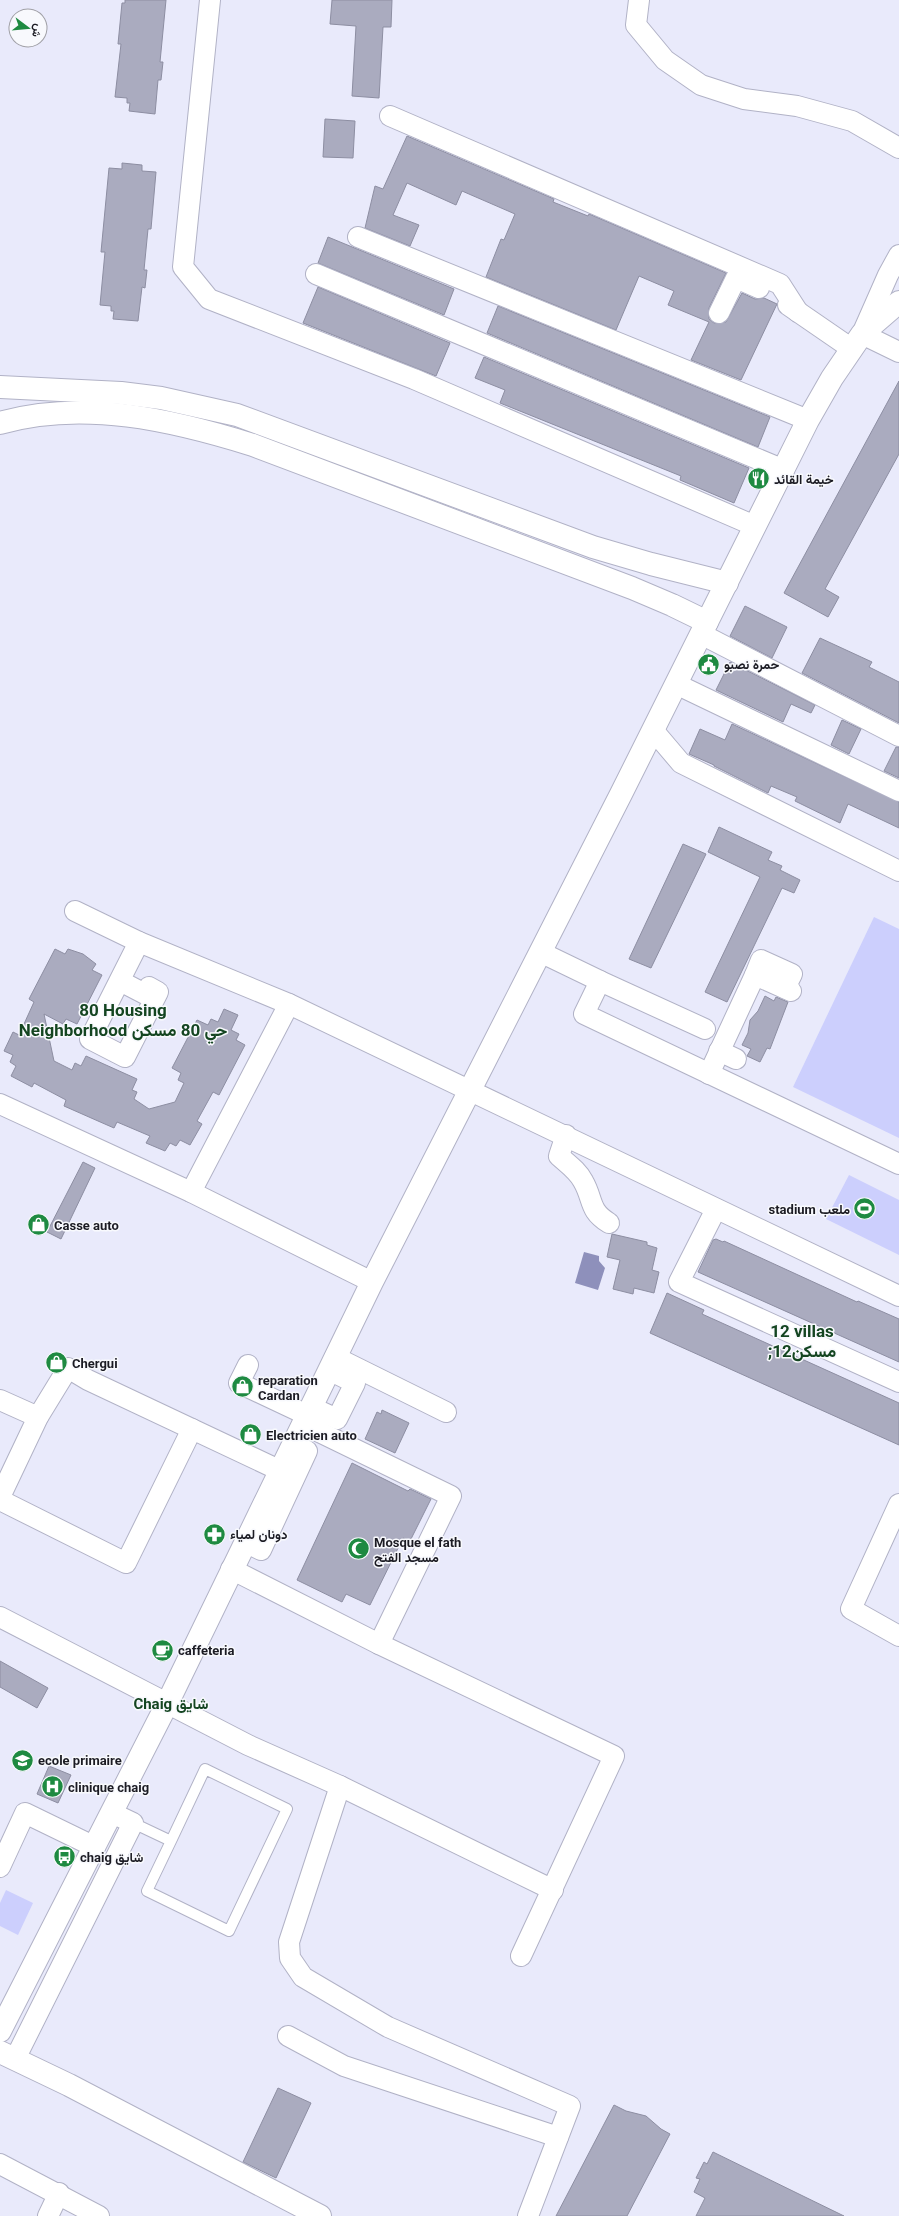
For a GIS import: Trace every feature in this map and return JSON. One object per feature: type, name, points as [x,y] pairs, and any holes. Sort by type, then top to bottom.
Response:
[{"type":"main road","points":[[0,2031],[167,1704],[231,1569],[281,1471],[372,1282],[653,730],[808,420],[857,342],[899,302]]},
{"type":"main road","points":[[0,387],[121,393],[161,398],[230,413],[593,547],[651,564],[726,583]]},
{"type":"main road","points":[[0,423],[31,416],[106,414],[156,419],[206,431],[260,448],[560,561],[672,605],[704,628]]},
{"type":"main road","points":[[7,2056],[320,2216]]},
{"type":"street","points":[[210,0],[183,267],[209,299],[414,379],[755,526]]},
{"type":"street","points":[[639,0],[636,25],[665,60],[701,86],[744,99],[797,106],[852,121],[899,148]]},
{"type":"street","points":[[390,116],[780,284],[798,312]]},
{"type":"street","points":[[358,237],[808,420]]},
{"type":"street","points":[[857,342],[888,275],[899,255]]},
{"type":"street","points":[[316,274],[784,470]]},
{"type":"street","points":[[719,313],[736,278],[781,299],[798,312],[857,342],[899,352]]},
{"type":"street","points":[[704,628],[899,736]]},
{"type":"street","points":[[676,684],[899,791]]},
{"type":"street","points":[[653,730],[681,763],[899,871]]},
{"type":"street","points":[[75,911],[139,942],[289,1004],[469,1091],[566,1135],[716,1209],[899,1296]]},
{"type":"street","points":[[120,981],[139,942]]},
{"type":"street","points":[[540,952],[600,981],[706,1028]]},
{"type":"street","points":[[709,1074],[728,1055],[743,1000],[753,1004],[760,977],[788,990]]},
{"type":"street","points":[[600,981],[584,1014],[899,1164]]},
{"type":"street","points":[[191,1192],[289,1004]]},
{"type":"street","points":[[0,1104],[191,1192],[372,1282]]},
{"type":"street","points":[[566,1135],[560,1156],[576,1171],[584,1182],[598,1216],[609,1223]]},
{"type":"street","points":[[716,1209],[680,1282],[899,1382]]},
{"type":"street","points":[[332,1364],[446,1412]]},
{"type":"street","points":[[307,1415],[337,1419],[355,1383],[332,1364]]},
{"type":"street","points":[[248,1365],[240,1383],[307,1415],[451,1496],[379,1644]]},
{"type":"street","points":[[192,1429],[126,1563],[0,1499],[38,1417],[68,1368],[88,1380],[192,1429],[281,1471]]},
{"type":"street","points":[[0,1400],[38,1417]]},
{"type":"street","points":[[245,1542],[261,1550],[307,1451],[293,1444]]},
{"type":"street","points":[[899,1504],[851,1609],[899,1636]]},
{"type":"street","points":[[231,1569],[379,1644],[614,1756],[521,1956]]},
{"type":"street","points":[[0,1617],[248,1745],[340,1786],[553,1890]]},
{"type":"street","points":[[340,1786],[289,1942],[290,1958],[303,1977],[388,2027],[570,2106],[528,2216]]},
{"type":"street","points":[[0,1867],[26,1813],[95,1847]]},
{"type":"street","points":[[7,2056],[133,1823],[112,1813]]},
{"type":"street","points":[[288,2036],[344,2066],[558,2137]]},
{"type":"street","points":[[0,2164],[59,2193],[99,2216]]},
{"type":"street","points":[[48,2216],[59,2193]]},
{"type":"lane","points":[[205,1769],[287,1809],[229,1931],[147,1891],[171,1841],[205,1769]]},
{"type":"lane","points":[[133,1823],[171,1841]]},
{"type":"shaded area","points":[[874,917],[899,929],[899,1138],[793,1087]]},
{"type":"shaded area","name":"stadium ملعب","points":[[849,1175],[899,1200],[899,1255],[826,1219]]},
{"type":"shaded area","points":[[584,1252],[599,1256],[599,1261],[605,1268],[598,1290],[575,1283]]},
{"type":"shaded area","points":[[6,1890],[33,1903],[18,1935],[0,1926],[0,1903]]},
{"type":"building","points":[[125,0],[166,0],[160,62],[163,62],[161,80],[158,80],[155,114],[129,111],[130,103],[127,103],[127,98],[115,97],[121,44],[118,44],[122,3],[125,3]]},
{"type":"building","points":[[332,0],[392,0],[391,27],[383,27],[379,98],[352,96],[356,26],[330,24]]},
{"type":"building","points":[[325,119],[355,121],[353,158],[323,157]]},
{"type":"building","points":[[407,136],[554,199],[553,202],[588,216],[589,214],[726,273],[709,308],[709,319],[714,323],[726,322],[742,293],[755,299],[764,298],[777,304],[741,380],[691,360],[709,322],[668,305],[674,291],[639,276],[616,330],[486,277],[501,239],[504,240],[515,214],[462,191],[456,205],[407,183],[393,215],[419,225],[410,246],[365,228],[375,186],[383,189]]},
{"type":"building","points":[[122,163],[142,165],[142,171],[156,172],[151,229],[148,229],[144,270],[147,270],[145,288],[142,287],[138,321],[113,319],[114,311],[111,311],[111,306],[100,305],[105,252],[101,252],[109,168],[122,169]]},
{"type":"building","points":[[328,237],[454,289],[444,315],[318,263]]},
{"type":"building","points":[[318,287],[450,343],[436,376],[303,323]]},
{"type":"building","points":[[498,306],[770,417],[758,447],[487,333]]},
{"type":"building","points":[[484,357],[749,468],[734,503],[680,480],[681,476],[500,403],[505,390],[475,378]]},
{"type":"building","points":[[899,381],[899,454],[825,589],[839,597],[828,617],[784,593]]},
{"type":"building","points":[[745,606],[787,627],[772,658],[730,636]]},
{"type":"building","points":[[820,638],[872,662],[869,667],[899,682],[899,723],[802,673]]},
{"type":"building","points":[[730,662],[815,705],[811,713],[791,704],[783,722],[716,690]]},
{"type":"building","points":[[842,720],[861,729],[849,754],[831,745]]},
{"type":"building","points":[[732,724],[899,802],[899,828],[848,804],[840,823],[795,801],[797,797],[771,786],[768,793],[714,765],[689,754],[700,729],[725,740]]},
{"type":"building","points":[[896,747],[899,747],[899,778],[884,771]]},
{"type":"building","points":[[719,827],[772,852],[768,860],[782,866],[780,870],[800,880],[794,893],[782,888],[727,1002],[705,992],[760,877],[708,852]]},
{"type":"building","points":[[683,844],[706,854],[651,968],[629,959]]},
{"type":"building","points":[[55,949],[65,954],[68,949],[83,954],[96,964],[92,970],[102,975],[77,1024],[66,1019],[63,1024],[44,1014],[54,1061],[72,1070],[75,1063],[81,1066],[86,1056],[137,1079],[132,1090],[137,1092],[134,1099],[149,1109],[175,1102],[184,1083],[178,1080],[181,1073],[172,1068],[197,1020],[208,1025],[211,1019],[218,1022],[224,1009],[238,1015],[231,1030],[239,1034],[236,1040],[245,1045],[219,1095],[213,1092],[197,1121],[202,1124],[190,1145],[180,1140],[176,1146],[170,1143],[165,1151],[146,1143],[150,1136],[117,1122],[114,1128],[64,1106],[66,1100],[34,1083],[32,1087],[11,1076],[16,1066],[10,1062],[13,1055],[4,1051],[13,1032],[19,1035],[34,1002],[29,999]]},
{"type":"building","points":[[765,996],[774,1001],[776,997],[788,1002],[770,1049],[767,1048],[760,1062],[747,1056],[751,1049],[742,1045],[748,1033],[750,1020],[758,1011]]},
{"type":"building","points":[[83,1162],[95,1168],[61,1239],[47,1232]]},
{"type":"building","points":[[612,1234],[647,1242],[647,1245],[657,1248],[652,1270],[659,1272],[654,1293],[634,1288],[633,1294],[613,1289],[620,1260],[607,1257]]},
{"type":"building","points":[[716,1239],[723,1242],[724,1241],[857,1302],[858,1301],[899,1319],[899,1362],[698,1272],[713,1240]]},
{"type":"building","points":[[667,1293],[704,1310],[702,1314],[899,1403],[899,1445],[650,1333]]},
{"type":"building","points":[[382,1410],[409,1423],[395,1453],[365,1439],[377,1412],[381,1414]]},
{"type":"building","points":[[352,1463],[408,1491],[410,1489],[431,1499],[410,1541],[403,1538],[370,1605],[346,1594],[342,1602],[297,1580]]},
{"type":"building","points":[[0,1661],[48,1688],[37,1708],[0,1687]]},
{"type":"building","points":[[49,1766],[71,1775],[58,1803],[37,1794]]},
{"type":"building","points":[[278,2088],[311,2103],[276,2178],[243,2162]]},
{"type":"building","points":[[614,2105],[626,2111],[646,2116],[661,2129],[670,2134],[627,2216],[556,2216]]},
{"type":"building","points":[[713,2152],[844,2216],[696,2216],[705,2198],[694,2192],[700,2179],[696,2178],[704,2162],[707,2164]]},
{"type":"place","name":"خيمة القائد","points":[[758,479]]},
{"type":"place","name":"حمرة نصبو","points":[[708,664]]},
{"type":"place","name":"stadium ملعب","points":[[865,1209]]},
{"type":"place","name":"Casse auto","points":[[39,1225]]},
{"type":"place","name":"Chergui","points":[[56,1363]]},
{"type":"place","name":"reparation Cardan","points":[[242,1387]]},
{"type":"place","name":"Electricien auto","points":[[251,1435]]},
{"type":"place","name":"دونان لمياء","points":[[215,1534]]},
{"type":"place","name":"Mosque el fath مسجد الفتح","points":[[358,1549]]},
{"type":"place","name":"caffeteria","points":[[163,1650]]},
{"type":"place","name":"ecole primaire","points":[[23,1760]]},
{"type":"place","name":"clinique chaig","points":[[52,1787]]},
{"type":"place","name":"chaig شايق","points":[[65,1857]]},
{"type":"district","name":"80 Housing Neighborhood حي 80 مسكن","points":[[123,1020]]},
{"type":"district","name":"12 villas ;12مسكن","points":[[802,1341]]},
{"type":"district","name":"Chaig شايق","points":[[171,1704]]}]
